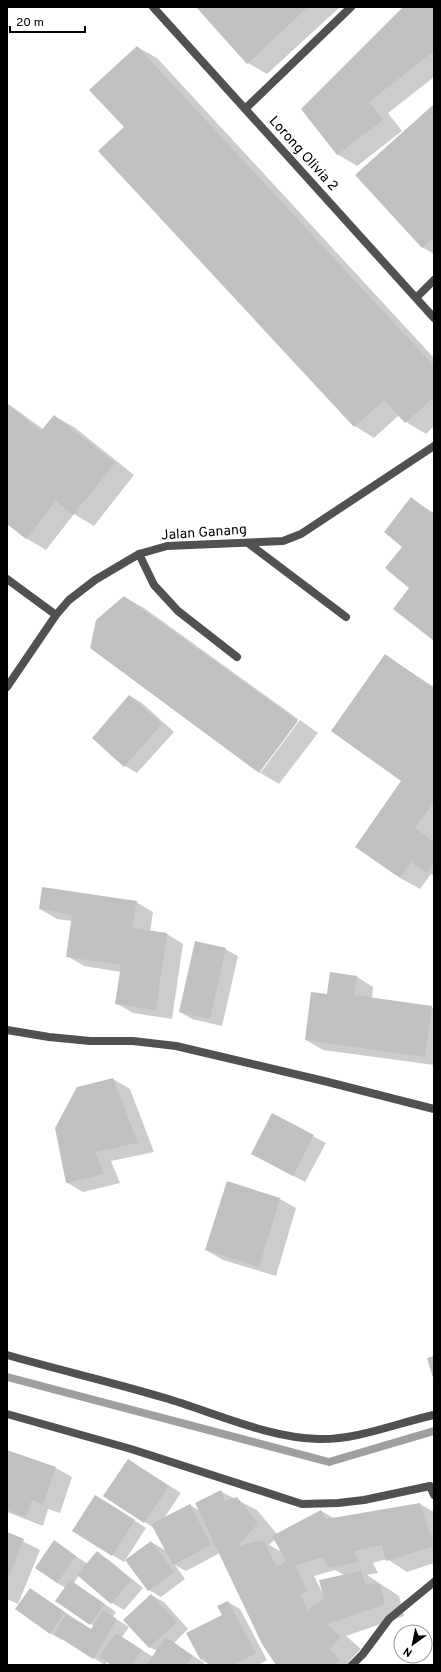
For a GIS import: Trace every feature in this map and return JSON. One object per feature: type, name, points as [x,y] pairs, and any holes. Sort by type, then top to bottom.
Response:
[{"type":"street","name":"Lorong Olivia 2","points":[[153,7],[434,318]]},
{"type":"street","points":[[245,109],[351,7]]},
{"type":"street","points":[[416,298],[434,280]]},
{"type":"street","name":"Jalan Ganang","points":[[7,687],[56,615],[70,600],[95,580],[139,554],[167,546],[283,541],[301,534],[434,446]]},
{"type":"street","points":[[248,543],[346,617]]},
{"type":"street","points":[[139,554],[154,585],[178,611],[237,657]]},
{"type":"street","points":[[7,579],[56,615]]},
{"type":"street","points":[[7,1030],[49,1038],[90,1041],[133,1041],[176,1046],[324,1080],[434,1109]]},
{"type":"street","points":[[7,1355],[164,1397],[268,1430],[297,1437],[320,1439],[342,1437],[434,1415]]},
{"type":"street","points":[[7,1414],[131,1449],[302,1504],[338,1503],[364,1500],[432,1485],[434,1495]]},
{"type":"street","points":[[352,1665],[363,1654],[389,1619],[434,1582]]},
{"type":"building","points":[[196,7],[308,7],[247,64]]},
{"type":"building","points":[[403,7],[434,7],[434,51],[369,102],[383,120],[337,155],[301,109]]},
{"type":"building","points":[[137,46],[434,366],[434,397],[405,423],[384,400],[354,427],[98,151],[124,127],[89,90]]},
{"type":"building","points":[[434,104],[434,237],[422,248],[355,175]]},
{"type":"building","points":[[7,404],[41,431],[54,415],[115,463],[73,515],[56,501],[26,539],[7,524]]},
{"type":"building","points":[[411,497],[434,515],[434,641],[393,609],[409,588],[385,568],[402,547],[384,532]]},
{"type":"building","points":[[124,596],[298,721],[259,773],[90,648],[96,620]]},
{"type":"building","points":[[385,654],[434,689],[434,802],[415,828],[434,842],[434,863],[427,873],[411,862],[400,878],[355,847],[401,781],[331,731]]},
{"type":"building","points":[[129,695],[162,724],[124,767],[92,738]]},
{"type":"building","points":[[42,887],[137,901],[132,928],[167,933],[156,1010],[115,1004],[121,965],[66,957],[72,915],[39,909]]},
{"type":"building","points":[[195,941],[226,948],[210,1019],[179,1012]]},
{"type":"building","points":[[330,972],[357,976],[354,995],[432,1006],[425,1057],[305,1040],[311,992],[327,994]]},
{"type":"building","points":[[113,1078],[138,1143],[95,1152],[104,1174],[66,1183],[55,1128],[77,1087]]},
{"type":"building","points":[[272,1113],[314,1135],[293,1176],[251,1154]]},
{"type":"building","points":[[227,1181],[280,1198],[259,1267],[205,1250]]},
{"type":"building","points":[[434,1356],[434,1381],[427,1358]]},
{"type":"building","points":[[7,1450],[56,1467],[43,1504],[32,1500],[26,1517],[7,1510]]},
{"type":"building","points":[[128,1459],[169,1486],[144,1523],[103,1496]]},
{"type":"building","points":[[221,1490],[225,1501],[237,1497],[258,1523],[238,1546],[263,1540],[277,1567],[286,1561],[272,1536],[321,1510],[326,1519],[420,1503],[434,1546],[386,1561],[382,1545],[354,1551],[359,1562],[329,1568],[323,1557],[295,1565],[307,1591],[301,1595],[307,1610],[324,1599],[319,1580],[361,1571],[365,1584],[380,1584],[385,1604],[327,1624],[341,1637],[330,1649],[340,1660],[334,1665],[276,1665],[262,1644],[195,1503]]},
{"type":"building","points":[[95,1495],[135,1520],[112,1556],[72,1531]]},
{"type":"building","points":[[190,1504],[211,1545],[173,1565],[151,1524]]},
{"type":"building","points":[[7,1532],[24,1539],[7,1581]]},
{"type":"building","points":[[54,1540],[76,1556],[57,1583],[35,1568]]},
{"type":"building","points":[[151,1541],[174,1572],[148,1591],[125,1560]]},
{"type":"building","points":[[97,1551],[131,1580],[111,1604],[77,1575]]},
{"type":"building","points":[[70,1580],[105,1604],[90,1625],[55,1601]]},
{"type":"building","points":[[30,1588],[65,1612],[50,1634],[15,1609]]},
{"type":"building","points":[[151,1594],[177,1622],[149,1648],[123,1620]]},
{"type":"building","points":[[228,1601],[256,1653],[233,1665],[209,1665],[205,1657],[200,1659],[186,1633],[222,1615],[217,1606]]},
{"type":"building","points":[[103,1610],[117,1619],[93,1659],[54,1634],[66,1614],[91,1629]]},
{"type":"building","points":[[116,1633],[142,1650],[132,1665],[111,1665],[99,1657]]},
{"type":"building","points":[[166,1637],[193,1656],[186,1665],[146,1665]]},
{"type":"waterway","points":[[7,1377],[329,1462],[434,1431]]}]
